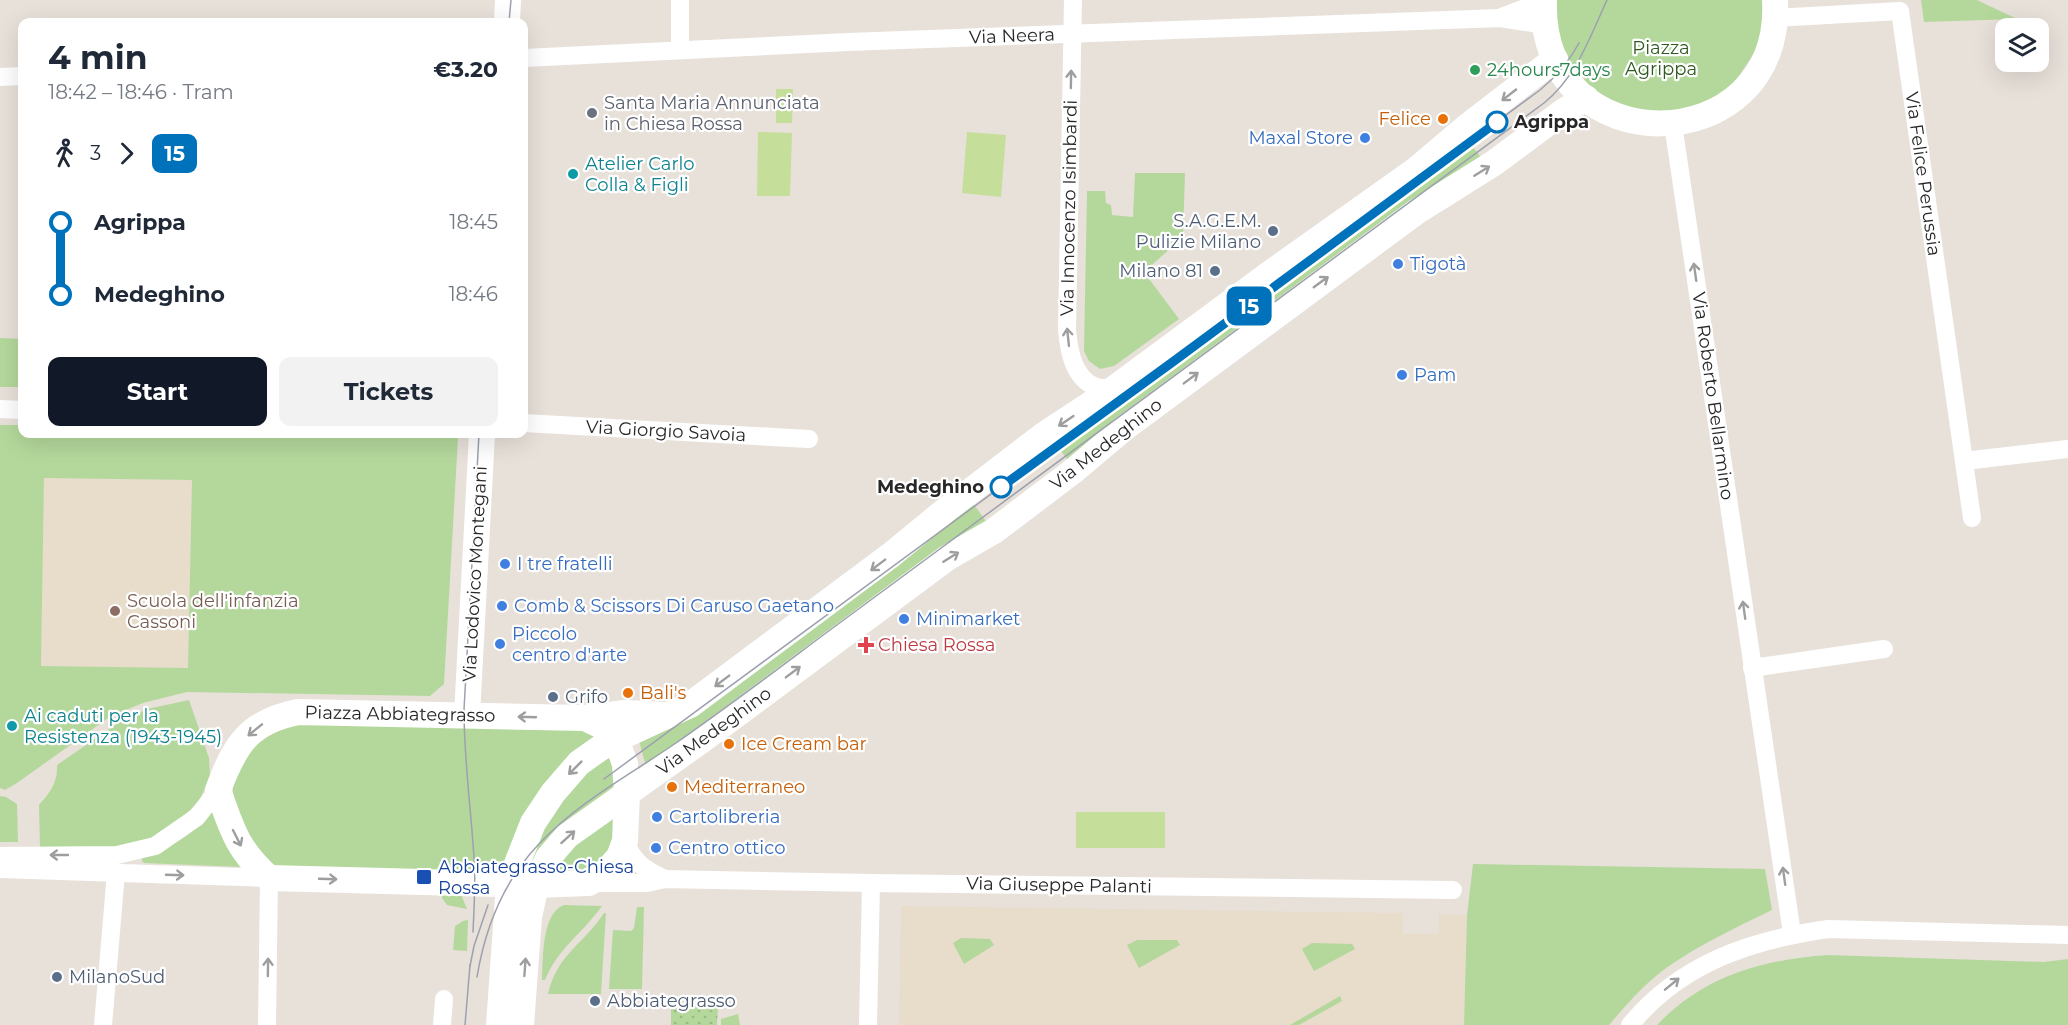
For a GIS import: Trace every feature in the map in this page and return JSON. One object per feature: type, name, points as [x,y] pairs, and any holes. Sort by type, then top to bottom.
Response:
[{"type":"main road","points":[[507,18],[508,0]]},
{"type":"main road","points":[[1545,0],[1545,25],[1555,59],[1572,85],[1586,98],[1606,111],[1647,124],[1673,124],[1710,113],[1740,93],[1765,58],[1774,31],[1775,9]]},
{"type":"main road","name":"Via Medeghino","points":[[669,715],[699,698],[891,555],[1045,434],[1114,388],[1417,169],[1469,125],[1555,59]]},
{"type":"main road","name":"Via Medeghino","points":[[627,793],[947,558],[994,531],[1072,472],[1123,429],[1416,212],[1494,163],[1564,111],[1586,98]]},
{"type":"main road","name":"Via Lodovico Montegani","points":[[467,715],[482,438]]},
{"type":"main road","name":"Piazza Abbiategrasso","points":[[218,790],[226,768],[241,742],[257,727],[277,717],[298,712],[585,718],[625,713],[669,715]]},
{"type":"main road","points":[[499,1025],[509,884],[533,823],[553,792],[579,763],[606,744],[669,715]]},
{"type":"main road","name":"Piazza Abbiategrasso","points":[[585,718],[606,728],[616,739]]},
{"type":"main road","points":[[218,790],[239,845],[251,862],[269,878],[536,885],[589,883],[611,867],[619,857],[625,841],[627,793],[625,764],[616,739]]},
{"type":"main road","points":[[521,1025],[529,917],[536,885],[548,858],[567,836],[627,793]]},
{"type":"street","points":[[680,0],[680,50]]},
{"type":"street","name":"Via Innocenzo Isimbardi","points":[[1073,0],[1067,330],[1070,353],[1085,382],[1097,388],[1114,388]]},
{"type":"street","name":"Via Neera","points":[[1500,18],[1530,6],[1535,0]]},
{"type":"street","name":"Via Felice Perussia","points":[[1775,9],[1900,11],[1972,518]]},
{"type":"street","name":"Via Neera","points":[[528,58],[1500,18],[1545,25]]},
{"type":"street","points":[[0,77],[18,76]]},
{"type":"street","name":"Via Roberto Bellarmino","points":[[1673,124],[1792,934]]},
{"type":"street","points":[[0,409],[18,410]]},
{"type":"street","name":"Via Giorgio Savoia","points":[[528,423],[809,439]]},
{"type":"street","points":[[1964,461],[2068,448]]},
{"type":"street","points":[[1752,668],[1884,649]]},
{"type":"street","name":"Piazza Abbiategrasso","points":[[117,864],[134,853],[155,846],[197,818],[218,790]]},
{"type":"street","points":[[625,841],[630,854],[639,865],[665,879]]},
{"type":"street","points":[[0,856],[269,878],[267,1025]]},
{"type":"street","points":[[0,869],[117,864]]},
{"type":"street","points":[[103,1025],[117,864]]},
{"type":"street","points":[[589,883],[647,883],[665,879]]},
{"type":"street","name":"Via Giuseppe Palanti","points":[[665,879],[870,884],[1453,890]]},
{"type":"street","points":[[868,1025],[870,884]]},
{"type":"street","points":[[1630,1025],[1649,1004],[1682,976],[1726,954],[1792,934],[1828,929],[2068,935]]},
{"type":"street","points":[[442,1025],[444,999]]},
{"type":"shaded area","name":"Scuola dell'infanzia Cassoni","points":[[44,478],[192,480],[188,668],[41,666]]},
{"type":"shaded area","points":[[901,906],[1403,913],[1403,934],[1438,934],[1439,914],[1467,915],[1464,1025],[899,1025]]},
{"type":"green space","name":"Piazza Agrippa","points":[[1554,0],[1766,0],[1763,40],[1726,95],[1662,117],[1598,97],[1560,49]]},
{"type":"green space","points":[[1921,0],[1977,0],[2015,18],[1995,18],[1924,22]]},
{"type":"green space","points":[[776,89],[793,89],[792,123],[776,123]]},
{"type":"green space","points":[[758,132],[792,133],[790,196],[757,196]]},
{"type":"green space","points":[[967,132],[1006,135],[1001,197],[962,193]]},
{"type":"green space","points":[[1464,135],[1483,160],[1070,463],[1051,438]]},
{"type":"green space","points":[[1135,173],[1185,173],[1183,237],[1144,272],[1179,319],[1114,366],[1100,369],[1089,361],[1084,351],[1087,191],[1105,191],[1106,203],[1111,205],[1112,215],[1133,217]]},
{"type":"green space","points":[[0,338],[18,339],[18,387],[0,387]]},
{"type":"green space","points":[[0,425],[18,425],[18,438],[458,438],[444,684],[430,696],[187,692],[143,703],[111,716],[5,790],[0,788]],"holes":[[[44,478],[192,480],[188,668],[41,666]]]},
{"type":"green space","points":[[970,499],[988,524],[647,770],[638,737]]},
{"type":"green space","points":[[189,700],[209,758],[210,777],[199,801],[178,822],[152,840],[127,848],[40,848],[39,805],[52,787],[57,765],[118,723],[147,709]]},
{"type":"green space","points":[[286,722],[565,724],[602,735],[500,876],[278,867],[268,861],[248,841],[233,797],[233,785],[244,754]]},
{"type":"green space","points":[[610,755],[618,786],[531,873],[522,872],[539,826],[573,781]]},
{"type":"green space","points":[[0,796],[17,804],[18,842],[0,842]]},
{"type":"green space","points":[[212,809],[242,867],[144,863],[142,861],[142,857],[182,839],[205,819]]},
{"type":"green space","points":[[615,812],[614,845],[594,870],[552,877],[552,865]]},
{"type":"green space","points":[[1076,812],[1165,812],[1165,848],[1076,848]]},
{"type":"green space","points":[[1473,864],[1765,869],[1772,910],[1706,943],[1669,966],[1645,986],[1609,1025],[1464,1025],[1467,915]]},
{"type":"green space","points":[[442,892],[460,892],[467,909],[447,905],[442,898]]},
{"type":"green space","points":[[564,905],[602,906],[557,959],[545,980],[542,980],[543,950],[547,927],[556,910]]},
{"type":"green space","points":[[637,907],[644,907],[642,989],[609,989],[613,930],[631,931],[634,928]]},
{"type":"green space","points":[[606,913],[601,994],[548,994],[552,980],[564,959]]},
{"type":"green space","points":[[468,920],[467,951],[453,950],[455,926]]},
{"type":"green space","points":[[961,938],[990,939],[994,945],[964,964],[953,943]]},
{"type":"green space","points":[[1137,940],[1177,940],[1180,945],[1139,968],[1127,945]]},
{"type":"green space","points":[[1312,943],[1352,944],[1355,949],[1314,971],[1302,949]]},
{"type":"green space","points":[[1828,955],[2044,962],[2068,959],[2068,1025],[1657,1025],[1695,994],[1736,973],[1780,961]]},
{"type":"green space","points":[[1340,996],[1342,1001],[1299,1025],[1290,1025]]},
{"type":"green space","points":[[671,1004],[718,1006],[717,1025],[671,1025]]},
{"type":"green space","points":[[738,1014],[740,1025],[721,1025],[721,1019]]},
{"type":"tram line","points":[[509,18],[511,0]]},
{"type":"tram line","points":[[477,977],[491,923],[515,874],[538,845],[569,816],[731,704],[1544,103],[1574,68],[1607,0]]},
{"type":"tram line","points":[[604,779],[1540,90],[1562,68],[1579,43]]},
{"type":"tram line","name":"15","points":[[1001,487],[1497,122]]},
{"type":"tram line","points":[[473,932],[475,867],[466,766],[464,710],[479,438]]},
{"type":"tram line","points":[[470,966],[474,946],[488,905]]},
{"type":"tram line","points":[[465,1025],[470,965]]},
{"type":"place","name":"24hours7days","points":[[1475,70]]},
{"type":"place","name":"Santa Maria Annunciata in Chiesa Rossa","points":[[592,113]]},
{"type":"place","name":"Felice","points":[[1443,119]]},
{"type":"place","name":"Agrippa","points":[[1497,122]]},
{"type":"place","name":"Maxal Store","points":[[1365,138]]},
{"type":"place","name":"Atelier Carlo Colla & Figli","points":[[573,174]]},
{"type":"place","name":"S.A.G.E.M. Pulizie Milano","points":[[1273,231]]},
{"type":"place","name":"Tigotà","points":[[1398,264]]},
{"type":"place","name":"Milano 81","points":[[1215,271]]},
{"type":"place","name":"Pam","points":[[1402,375]]},
{"type":"place","name":"Medeghino","points":[[1001,487]]},
{"type":"place","name":"I tre fratelli","points":[[505,564]]},
{"type":"place","name":"Comb & Scissors Di Caruso Gaetano","points":[[502,606]]},
{"type":"place","name":"Scuola dell'infanzia Cassoni","points":[[115,611]]},
{"type":"place","name":"Minimarket","points":[[904,619]]},
{"type":"place","name":"Piccolo centro d'arte","points":[[500,644]]},
{"type":"place","name":"Chiesa Rossa","points":[[866,645]]},
{"type":"place","name":"Bali's","points":[[628,693]]},
{"type":"place","name":"Grifo","points":[[553,697]]},
{"type":"place","name":"Ai caduti per la Resistenza (1943-1945)","points":[[12,726]]},
{"type":"place","name":"Ice Cream bar","points":[[729,744]]},
{"type":"place","name":"Mediterraneo","points":[[672,787]]},
{"type":"place","name":"Cartolibreria","points":[[657,817]]},
{"type":"place","name":"Centro ottico","points":[[656,848]]},
{"type":"place","name":"Abbiategrasso-Chiesa Rossa","points":[[424,877]]},
{"type":"place","name":"MilanoSud","points":[[57,977]]},
{"type":"place","name":"Abbiategrasso","points":[[595,1001]]}]
